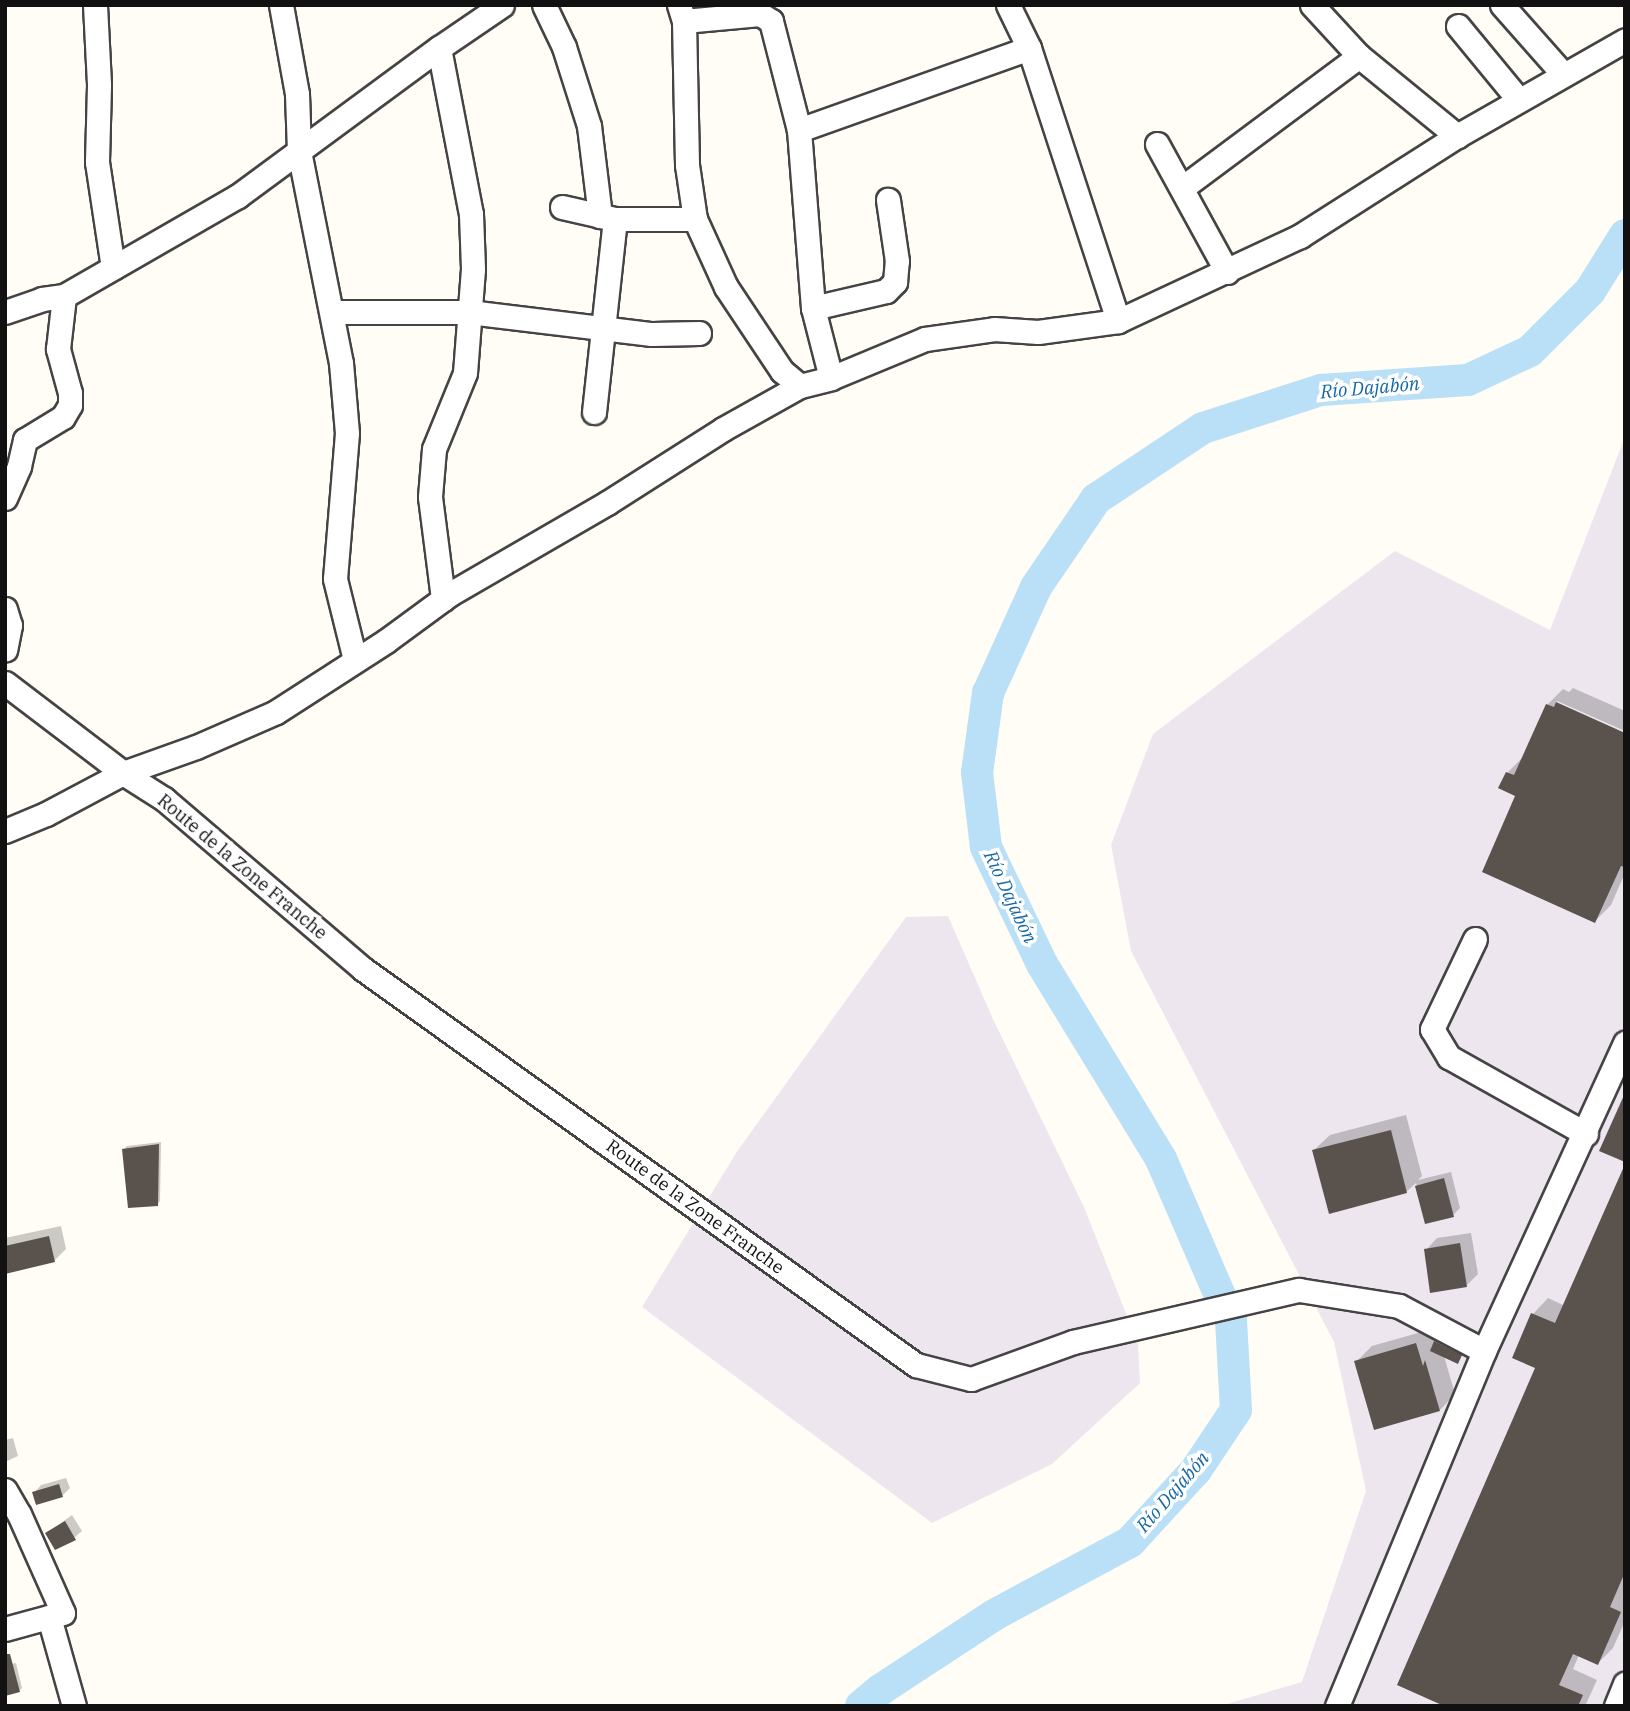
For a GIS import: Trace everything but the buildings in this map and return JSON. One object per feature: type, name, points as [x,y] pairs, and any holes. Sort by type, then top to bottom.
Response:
[{"type":"street","points":[[95,5],[99,85],[97,162],[113,268]]},
{"type":"street","points":[[281,5],[297,94],[299,151],[341,363],[346,433],[335,579],[355,660]]},
{"type":"street","points":[[5,312],[42,299],[64,296],[238,196],[502,5]]},
{"type":"street","points":[[544,5],[564,47],[589,126],[607,217],[602,325],[594,412]]},
{"type":"street","points":[[1008,5],[1029,48],[1118,321]]},
{"type":"street","points":[[1312,5],[1359,55],[1457,136]]},
{"type":"street","points":[[1502,5],[1563,74]]},
{"type":"street","points":[[800,386],[782,371],[726,286],[695,219],[687,165],[682,13],[760,14],[771,21],[799,130],[813,308],[831,378]]},
{"type":"street","points":[[1458,26],[1519,100]]},
{"type":"street","points":[[5,831],[46,814],[123,773],[196,747],[276,712],[443,599],[607,503],[723,429],[800,386],[831,378],[925,339],[994,329],[1038,332],[1118,321],[1300,236],[1457,136],[1625,40]]},
{"type":"street","points":[[439,48],[471,214],[473,270],[464,373],[434,449],[430,497],[443,599]]},
{"type":"street","points":[[799,130],[1029,48]]},
{"type":"street","points":[[1182,188],[1359,55]]},
{"type":"street","points":[[1157,144],[1227,271]]},
{"type":"street","points":[[813,308],[886,291],[895,282],[897,261],[888,200]]},
{"type":"street","points":[[562,207],[607,217],[695,219]]},
{"type":"street","points":[[5,498],[19,466],[25,440],[63,417],[69,405],[70,393],[58,349],[64,296]]},
{"type":"street","points":[[332,312],[469,312],[602,325],[652,334],[699,333]]},
{"type":"street","points":[[5,609],[10,625],[5,650]]},
{"type":"street","name":"Route de la Zone Franche","points":[[5,683],[123,773],[163,799],[363,968],[916,1365],[971,1379],[1073,1342],[1120,1329],[1299,1290],[1399,1306],[1484,1352]]},
{"type":"street","points":[[1475,939],[1432,1028],[1443,1048],[1449,1057],[1586,1134]]},
{"type":"street","points":[[1337,1706],[1484,1352],[1586,1134],[1625,1043]]},
{"type":"street","points":[[5,1490],[19,1514],[63,1613],[5,1629]]},
{"type":"street","points":[[49,1617],[74,1706]]},
{"type":"street","points":[[1616,1706],[1625,1684]]},
{"type":"shaded area","points":[[1625,437],[1625,1706],[1220,1706],[1302,1682],[1366,1491],[1334,1342],[1131,951],[1111,845],[1153,734],[1395,551],[1550,630]]},
{"type":"shaded area","points":[[948,916],[993,1019],[1084,1207],[1138,1344],[1140,1383],[1052,1464],[932,1523],[642,1307],[738,1150],[906,917]]},
{"type":"waterway","name":"Río Dajabón","points":[[861,1706],[880,1690],[994,1615],[1130,1542],[1196,1470],[1236,1410],[1231,1321],[1161,1159],[1042,964],[986,847],[977,773],[988,693],[1036,587],[1096,499],[1203,428],[1321,390],[1468,380],[1530,351],[1590,291],[1625,235]]}]
